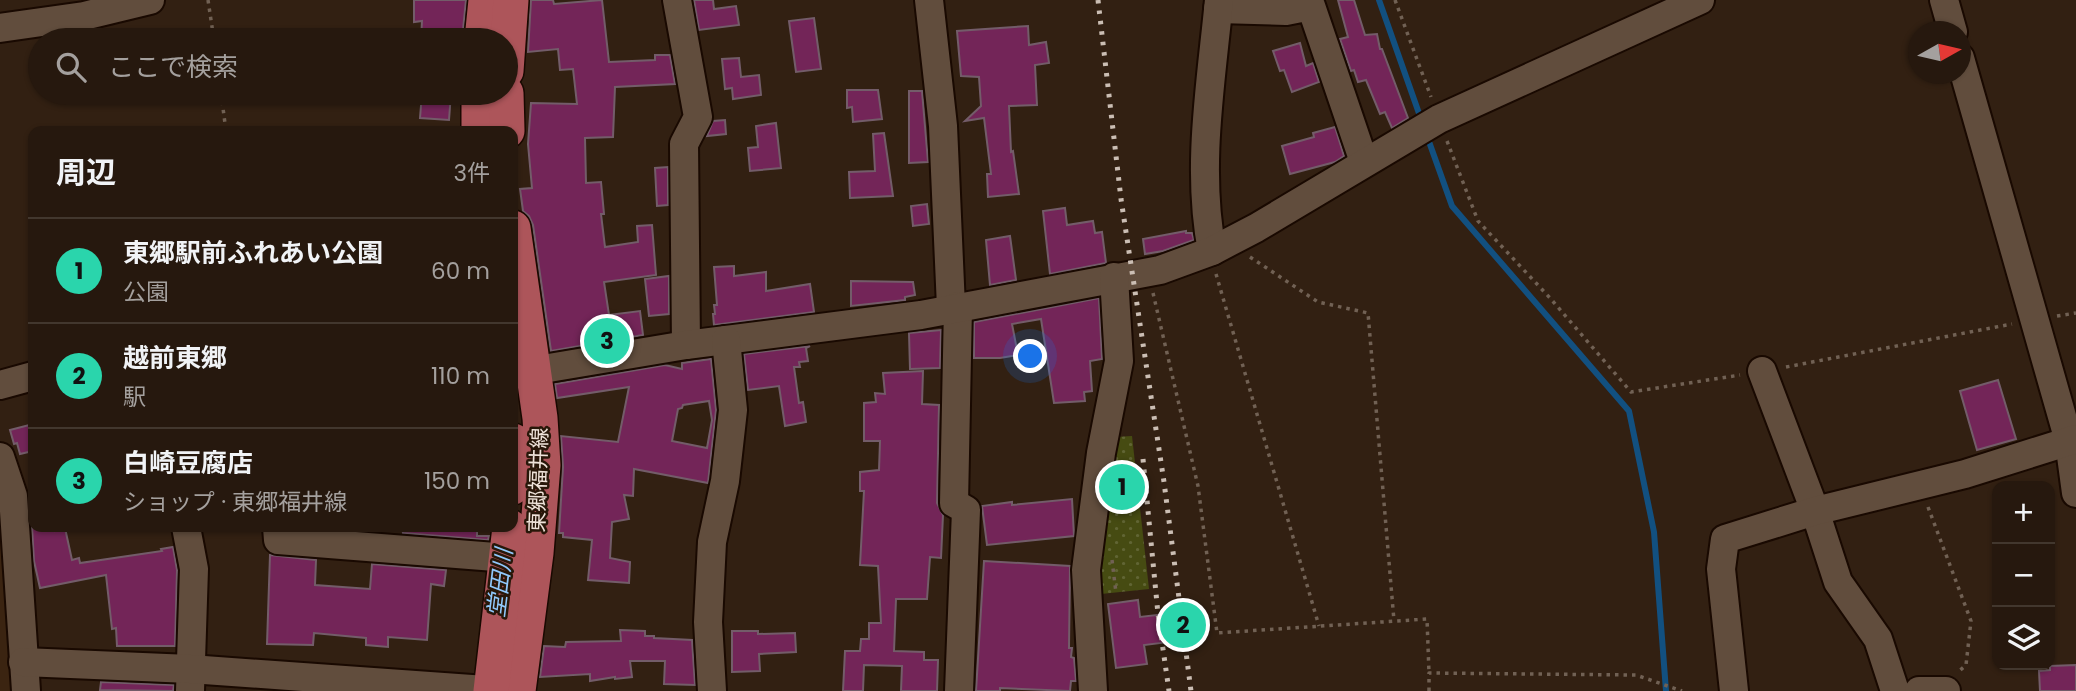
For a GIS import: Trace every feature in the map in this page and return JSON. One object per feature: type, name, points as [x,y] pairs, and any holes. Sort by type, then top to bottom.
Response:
[{"type":"main road","points":[[483,28],[486,0]]},
{"type":"main road","points":[[509,28],[511,0]]},
{"type":"main road","points":[[479,105],[480,126]]},
{"type":"main road","points":[[506,105],[507,126]]},
{"type":"main road","name":"東郷福井線","points":[[518,300],[523,373],[518,486]]},
{"type":"main road","name":"東郷福井線","points":[[516,532],[517,691]]},
{"type":"main road","name":"東郷福井線","points":[[491,691],[515,550]]},
{"type":"street","points":[[0,27],[83,8],[150,0]]},
{"type":"street","points":[[677,0],[698,117],[684,144],[686,345]]},
{"type":"street","points":[[929,0],[943,126],[955,307],[954,503],[966,510],[959,691]]},
{"type":"street","points":[[523,373],[686,345],[921,315],[1160,270],[1220,247],[1256,228],[1439,119],[1700,0]]},
{"type":"street","points":[[1944,0],[1950,21]]},
{"type":"street","points":[[1220,247],[1205,217],[1205,146],[1218,4],[1286,10],[1311,6],[1364,162]]},
{"type":"street","points":[[1968,84],[2035,320],[2073,440],[2076,493]]},
{"type":"street","points":[[1093,691],[1086,570],[1101,453],[1119,361],[1114,277]]},
{"type":"street","points":[[712,691],[708,622],[712,542],[725,481],[733,410],[726,340]]},
{"type":"street","points":[[1762,372],[1815,511],[1838,582],[1878,639],[1895,691]]},
{"type":"street","points":[[0,385],[28,377]]},
{"type":"street","points":[[1734,691],[1721,569],[1724,539],[1815,511],[1965,474],[2073,440]]},
{"type":"street","points":[[0,457],[23,495],[23,662],[26,691]]},
{"type":"street","points":[[188,532],[194,569],[190,680]]},
{"type":"street","points":[[278,532],[278,540],[515,550]]},
{"type":"street","points":[[23,662],[190,680],[500,691]]},
{"type":"street","points":[[1919,691],[1946,691]]},
{"type":"path","points":[[208,0],[212,28]]},
{"type":"path","points":[[1395,0],[1478,221],[1550,298],[1631,392],[1762,372],[2035,320]]},
{"type":"path","points":[[223,105],[225,126]]},
{"type":"path","points":[[1319,626],[1217,281],[1220,247],[1318,302],[1368,313],[1394,621]]},
{"type":"path","points":[[1148,272],[1198,486],[1217,633],[1427,619],[1429,691]]},
{"type":"path","points":[[1920,485],[1970,621],[1966,665],[1940,690]]},
{"type":"path","points":[[1429,673],[1636,676],[1680,690]]},
{"type":"shaded area","points":[[0,466],[19,691],[0,691]]},
{"type":"green space","points":[[1132,436],[1149,589],[1101,594],[1100,536],[1115,437]]},
{"type":"building","points":[[414,0],[466,0],[463,28],[422,28],[422,21],[414,22]]},
{"type":"building","points":[[531,0],[553,0],[554,4],[602,0],[609,62],[655,60],[655,55],[670,55],[675,84],[615,87],[613,137],[585,138],[586,183],[601,182],[605,247],[638,242],[637,226],[652,225],[656,275],[604,282],[609,315],[640,311],[643,335],[551,351],[533,225],[523,211],[520,189],[532,188],[528,144],[531,103],[577,104],[573,69],[560,70],[558,49],[528,52]]},
{"type":"building","points":[[694,0],[713,0],[714,9],[736,6],[739,25],[699,30]]},
{"type":"building","points":[[1338,0],[1354,0],[1365,35],[1377,34],[1380,49],[1408,118],[1392,128],[1385,112],[1380,114],[1366,80],[1358,82],[1354,70],[1351,71],[1340,39],[1348,37]]},
{"type":"building","points":[[814,18],[821,69],[796,72],[789,21]]},
{"type":"building","points":[[1028,26],[1029,45],[1046,42],[1049,63],[1035,65],[1037,105],[1009,106],[1011,152],[1013,151],[1019,194],[988,197],[987,174],[991,174],[984,118],[965,121],[981,106],[979,77],[961,76],[957,31]]},
{"type":"building","points":[[1300,43],[1306,66],[1313,63],[1319,82],[1292,92],[1273,51]]},
{"type":"building","points":[[739,58],[741,77],[759,75],[761,95],[733,99],[732,88],[725,89],[722,59]]},
{"type":"building","points":[[847,90],[878,90],[882,119],[853,122],[852,107],[847,108]]},
{"type":"building","points":[[909,91],[922,91],[928,162],[909,163]]},
{"type":"building","points":[[421,105],[450,105],[449,120],[420,118]]},
{"type":"building","points":[[725,120],[726,134],[707,136],[713,121]]},
{"type":"building","points":[[776,123],[781,168],[750,171],[748,148],[758,147],[756,126]]},
{"type":"building","points":[[1335,127],[1344,156],[1335,162],[1290,174],[1282,146],[1314,137],[1313,133]]},
{"type":"building","points":[[884,133],[893,196],[850,198],[849,172],[875,171],[873,134]]},
{"type":"building","points":[[668,167],[668,205],[657,206],[655,168]]},
{"type":"building","points":[[927,204],[929,224],[913,226],[911,206]]},
{"type":"building","points":[[1065,208],[1067,225],[1093,221],[1095,233],[1102,232],[1106,263],[1050,274],[1043,211]]},
{"type":"building","points":[[1186,231],[1192,233],[1194,240],[1145,254],[1143,239]]},
{"type":"building","points":[[1010,236],[1016,280],[990,285],[986,240]]},
{"type":"building","points":[[734,266],[734,276],[766,272],[766,291],[810,284],[814,312],[714,325],[714,305],[717,305],[714,267]]},
{"type":"building","points":[[669,276],[669,314],[649,316],[645,279]]},
{"type":"building","points":[[851,281],[913,282],[915,295],[905,297],[905,300],[851,306]]},
{"type":"building","points":[[1099,298],[1102,359],[1090,361],[1092,391],[1084,392],[1085,401],[1054,403],[1041,319],[1012,324],[1018,355],[974,358],[974,322]]},
{"type":"building","points":[[941,330],[940,368],[910,369],[909,333]]},
{"type":"building","points":[[810,346],[806,348],[808,361],[799,362],[800,367],[794,367],[799,403],[803,402],[806,422],[785,426],[779,386],[748,390],[744,354]]},
{"type":"building","points":[[711,359],[716,410],[708,483],[634,469],[633,496],[624,495],[629,519],[612,522],[610,558],[630,562],[629,583],[588,580],[592,540],[563,537],[563,533],[559,533],[563,467],[561,436],[618,442],[629,387],[557,398],[555,384],[665,365],[682,369],[682,363]],"holes":[[[709,401],[712,420],[707,448],[672,441],[678,409],[683,405]]]},
{"type":"building","points":[[923,371],[922,404],[939,405],[937,503],[943,515],[941,558],[930,557],[927,599],[896,599],[894,651],[924,652],[924,660],[938,660],[937,691],[901,691],[902,666],[864,665],[863,691],[843,691],[845,651],[860,651],[861,639],[869,639],[869,623],[881,623],[878,566],[860,565],[864,491],[860,491],[860,472],[879,470],[880,441],[864,441],[864,403],[876,402],[875,393],[885,394],[883,373]]},
{"type":"building","points":[[1998,380],[2016,439],[1977,450],[1960,391]]},
{"type":"building","points":[[28,425],[28,452],[20,454],[10,430]]},
{"type":"building","points":[[1072,499],[1074,536],[987,545],[982,506]]},
{"type":"building","points":[[32,532],[66,532],[72,560],[79,558],[80,563],[173,547],[177,570],[175,646],[117,646],[116,628],[112,629],[106,575],[40,588],[34,561]]},
{"type":"building","points":[[477,532],[477,536],[489,536],[488,540],[403,533]]},
{"type":"building","points":[[270,555],[316,560],[315,585],[370,589],[372,564],[446,570],[444,586],[431,584],[427,640],[388,637],[388,647],[366,645],[366,638],[314,633],[313,645],[267,644]]},
{"type":"building","points":[[984,561],[1070,566],[1069,648],[1072,648],[1076,681],[1071,681],[1070,691],[1000,688],[1000,691],[976,691]]},
{"type":"building","points":[[1138,600],[1140,617],[1174,613],[1177,641],[1144,645],[1147,664],[1116,668],[1108,604]]},
{"type":"building","points":[[620,630],[645,631],[645,636],[654,638],[692,640],[695,685],[664,684],[665,661],[630,661],[632,677],[590,681],[590,674],[540,677],[544,646],[565,647],[566,642],[621,641]]},
{"type":"building","points":[[732,631],[758,631],[758,634],[795,633],[796,652],[759,654],[760,671],[732,672]]},
{"type":"building","points":[[2076,665],[2076,691],[2040,691],[2039,671],[2055,670],[2055,666]]},
{"type":"building","points":[[101,682],[174,685],[173,691],[100,690]]},
{"type":"waterway","points":[[1379,0],[1421,119]]},
{"type":"waterway","points":[[1427,136],[1452,206],[1629,411],[1654,532],[1666,691]]},
{"type":"railway","points":[[1098,0],[1121,199],[1164,482],[1191,691]]},
{"type":"railway","points":[[1143,459],[1158,614],[1169,691]]},
{"type":"place","name":"白崎豆腐店","points":[[607,341]]},
{"type":"place","name":"東郷駅前ふれあい公園","points":[[1122,487]]},
{"type":"place","name":"越前東郷","points":[[1183,625]]},
{"type":"water label","name":"堂田川","points":[[500,583]]}]
